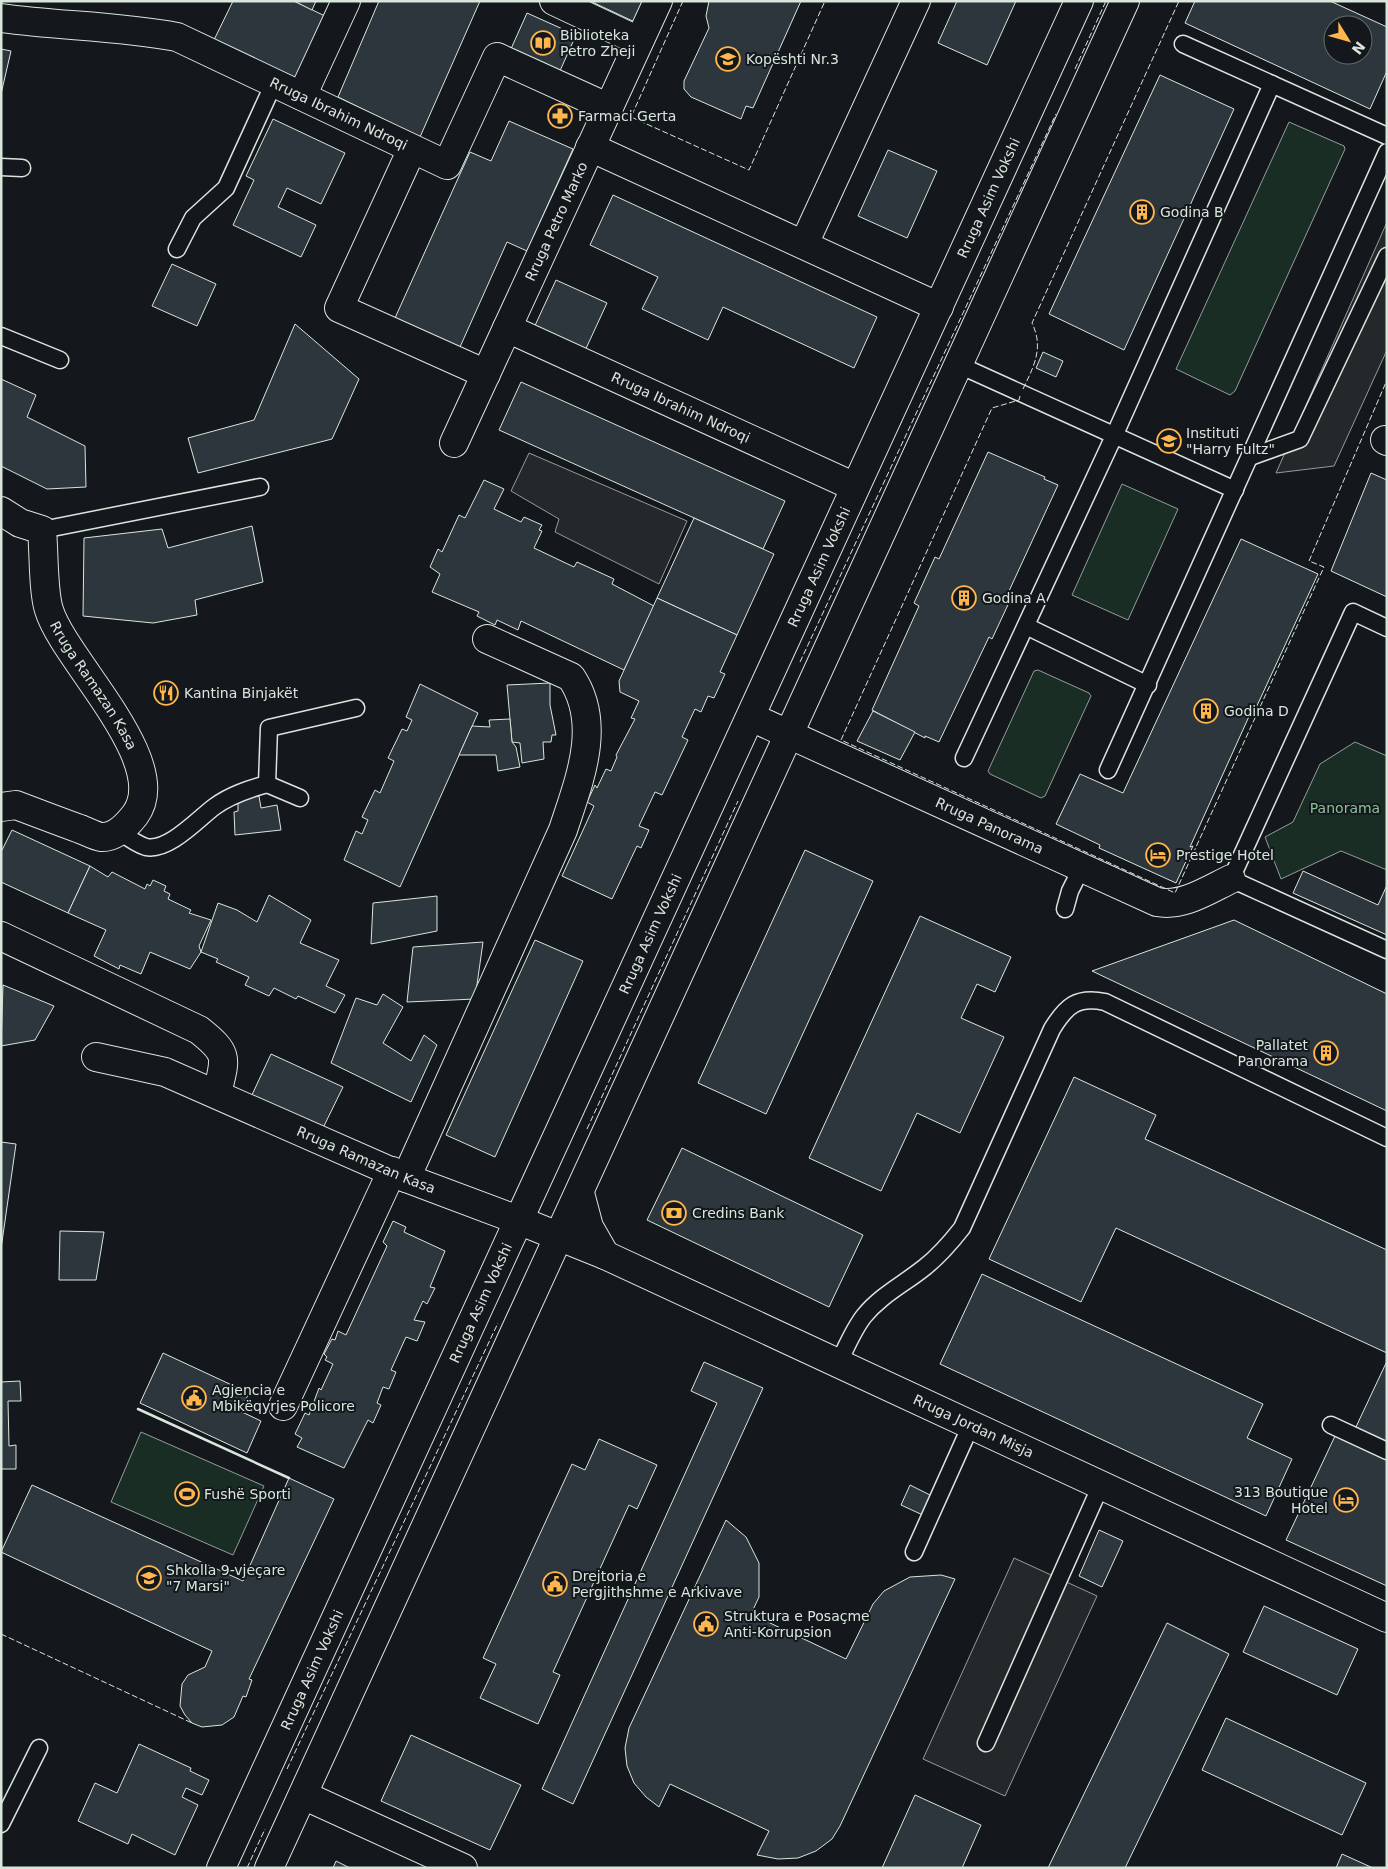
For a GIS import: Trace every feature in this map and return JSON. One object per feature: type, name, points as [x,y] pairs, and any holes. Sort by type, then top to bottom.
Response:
[{"type":"street","points":[[302,96],[346,1]]},
{"type":"street","points":[[554,1],[639,41]]},
{"type":"street","name":"Rruga Petro Marko","points":[[454,443],[658,1]]},
{"type":"street","points":[[804,244],[916,1]]},
{"type":"street","name":"Rruga Asim Vokshi","points":[[222,1868],[1079,1]]},
{"type":"street","points":[[269,1868],[1125,1]]},
{"type":"street","name":"Rruga Ibrahim Ndroqi","points":[[1,18],[39,23],[139,30],[177,37],[412,149],[339,308],[486,374]]},
{"type":"street","points":[[412,149],[447,165],[497,57],[609,108]]},
{"type":"street","points":[[590,147],[939,307]]},
{"type":"street","name":"Rruga Ibrahim Ndroqi","points":[[507,328],[855,487]]},
{"type":"street","points":[[1,511],[20,523],[42,530]]},
{"type":"street","name":"Rruga Ramazan Kasa","points":[[42,530],[48,610],[59,631],[98,690],[139,759],[143,787],[138,810],[119,832]]},
{"type":"street","points":[[283,1406],[399,1175],[563,830],[578,786],[586,751],[586,706],[579,689],[571,677],[487,639]]},
{"type":"street","name":"Rruga Panorama","points":[[751,717],[1157,902],[1170,905],[1182,902],[1231,879]]},
{"type":"street","points":[[1,807],[16,805],[102,837],[119,832]]},
{"type":"street","points":[[1,936],[199,1030],[218,1045],[224,1063],[217,1093]]},
{"type":"street","name":"Rruga Ramazan Kasa","points":[[96,1057],[165,1072],[217,1093],[399,1175],[560,1236]]},
{"type":"street","points":[[580,1193],[589,1227],[605,1255]]},
{"type":"street","name":"Rruga Jordan Misja","points":[[560,1236],[605,1255],[1387,1618]]},
{"type":"street","points":[[303,1795],[463,1868]]},
{"type":"lane","points":[[1183,44],[1387,136]]},
{"type":"lane","points":[[177,249],[193,218],[226,188],[274,82]]},
{"type":"lane","points":[[964,758],[1115,434],[1272,84]]},
{"type":"lane","points":[[1108,770],[1387,152]]},
{"type":"lane","points":[[1,168],[22,168]]},
{"type":"lane","points":[[1250,457],[1300,439],[1387,256]]},
{"type":"lane","points":[[1,336],[60,360]]},
{"type":"lane","points":[[960,364],[1236,490]]},
{"type":"lane","points":[[42,530],[260,487]]},
{"type":"lane","points":[[1387,628],[1353,612],[1231,879],[1387,950]]},
{"type":"lane","points":[[1026,626],[1148,685]]},
{"type":"lane","points":[[267,784],[269,728],[356,708]]},
{"type":"lane","points":[[119,832],[147,847],[163,844],[190,828],[215,806],[244,790],[267,784],[300,798]]},
{"type":"lane","points":[[1065,910],[1070,892],[1082,867]]},
{"type":"lane","points":[[838,1364],[864,1316],[892,1289],[924,1268],[939,1255],[962,1228],[1052,1029],[1062,1013],[1074,1004],[1090,999],[1105,1002],[1387,1138]]},
{"type":"lane","points":[[914,1552],[971,1425]]},
{"type":"lane","points":[[1331,1425],[1387,1451]]},
{"type":"lane","points":[[986,1742],[1101,1485]]},
{"type":"lane","points":[[1,1824],[40,1748]]},
{"type":"green space","points":[[1289,122],[1344,146],[1345,149],[1235,391],[1230,395],[1176,369]]},
{"type":"green space","points":[[1122,484],[1178,509],[1128,620],[1072,595]]},
{"type":"green space","points":[[1038,670],[1089,693],[1091,696],[1045,796],[1041,798],[990,774],[988,771],[1034,671]]},
{"type":"green space","name":"Panorama","points":[[1355,742],[1387,756],[1387,870],[1341,851],[1281,879],[1265,837],[1293,822],[1320,764]]},
{"type":"green space","name":"Fushë Sporti","points":[[141,1432],[264,1486],[233,1555],[111,1502]]},
{"type":"shaded area","points":[[1387,222],[1387,350],[1334,466],[1276,473]]},
{"type":"shaded area","points":[[529,453],[687,521],[659,584],[555,532],[559,519],[511,491]]},
{"type":"shaded area","points":[[1014,1558],[1097,1596],[1005,1796],[923,1759]]},
{"type":"building","points":[[233,1],[294,1],[327,17],[296,81],[213,42]]},
{"type":"building","points":[[294,1],[316,1],[312,10]]},
{"type":"building","points":[[379,1],[480,1],[420,137],[338,97]]},
{"type":"building","points":[[590,1],[648,1],[637,23]]},
{"type":"building","points":[[709,1],[801,1],[753,108],[746,106],[741,119],[691,97],[684,89],[684,81],[709,28],[706,16]]},
{"type":"building","points":[[957,1],[1016,1],[987,65],[938,43]]},
{"type":"building","points":[[1195,1],[1330,1],[1361,15],[1323,15],[1323,65],[1373,65],[1373,21],[1387,27],[1387,71],[1370,109],[1185,23]]},
{"type":"building","name":"Biblioteka Petro Zheji","points":[[527,13],[576,35],[559,73],[510,51]]},
{"type":"building","points":[[1,49],[11,51],[1,94]]},
{"type":"building","name":"Godina B","points":[[1160,75],[1234,109],[1124,350],[1049,314]]},
{"type":"building","points":[[273,119],[345,153],[321,204],[287,188],[278,207],[316,225],[301,257],[233,225],[254,180],[246,176]]},
{"type":"building","points":[[509,121],[573,149],[527,251],[507,242],[460,347],[395,318],[470,152],[491,161]]},
{"type":"building","points":[[888,150],[937,171],[907,238],[858,216]]},
{"type":"building","points":[[613,195],[877,317],[854,368],[723,307],[708,340],[642,309],[658,277],[590,245]]},
{"type":"building","points":[[172,264],[216,284],[197,326],[152,306]]},
{"type":"building","points":[[556,280],[607,303],[583,355],[532,332]]},
{"type":"building","points":[[295,324],[359,379],[332,439],[198,473],[188,438],[254,420]]},
{"type":"building","points":[[1043,352],[1063,361],[1056,377],[1036,368]]},
{"type":"building","points":[[1,379],[36,395],[27,417],[85,446],[86,487],[47,489],[1,466]]},
{"type":"building","points":[[521,382],[785,501],[763,549],[499,430]]},
{"type":"building","name":"Godina A","points":[[988,452],[1045,477],[1044,479],[1058,485],[1009,591],[1013,594],[992,639],[989,637],[939,742],[925,736],[925,738],[872,710],[919,606],[914,603],[935,557],[939,559]]},
{"type":"building","points":[[1371,473],[1387,480],[1387,597],[1331,571]]},
{"type":"building","points":[[484,480],[504,489],[494,509],[521,522],[524,517],[542,525],[539,530],[542,531],[534,548],[574,567],[577,562],[614,579],[612,584],[654,606],[624,670],[521,621],[518,630],[497,620],[495,625],[477,616],[479,612],[432,592],[440,574],[430,567],[438,549],[442,552],[459,515],[465,518]]},
{"type":"building","points":[[694,518],[774,554],[737,635],[657,598]]},
{"type":"building","points":[[252,526],[263,582],[195,600],[197,615],[153,623],[83,616],[84,538],[162,529],[168,548]]},
{"type":"building","name":"Godina D","points":[[1241,539],[1318,574],[1255,710],[1253,709],[1251,712],[1190,847],[1193,846],[1176,883],[1099,848],[1100,845],[1056,824],[1080,774],[1123,793]]},
{"type":"building","points":[[657,598],[737,635],[720,672],[725,674],[714,698],[708,696],[701,712],[695,709],[682,737],[688,740],[662,795],[655,792],[639,826],[649,830],[641,848],[637,846],[612,899],[562,876],[594,806],[587,802],[595,785],[597,788],[606,769],[611,771],[617,757],[616,755],[635,719],[631,718],[639,701],[620,692],[619,681]]},
{"type":"building","points":[[550,683],[550,705],[556,735],[552,735],[551,742],[543,742],[544,759],[522,763],[520,743],[512,742],[507,685]]},
{"type":"building","points":[[420,684],[478,713],[400,887],[344,860],[356,831],[362,834],[368,820],[362,817],[375,790],[380,793],[394,761],[388,758],[402,729],[407,731],[412,720],[406,717]]},
{"type":"building","points":[[873,711],[915,732],[900,760],[857,741]]},
{"type":"building","points":[[510,719],[512,742],[516,747],[520,767],[498,771],[496,755],[459,755],[472,726],[490,727],[489,720]]},
{"type":"building","points":[[259,796],[261,808],[277,805],[281,830],[235,835],[234,812],[238,811],[238,802],[244,798]]},
{"type":"building","points":[[12,830],[90,866],[68,913],[1,882],[1,852]]},
{"type":"building","points":[[805,850],[873,881],[766,1114],[698,1083]]},
{"type":"building","points":[[90,866],[108,877],[112,872],[145,889],[147,884],[150,886],[153,880],[166,886],[164,891],[170,894],[168,899],[191,910],[189,913],[211,920],[199,946],[201,952],[190,969],[150,952],[141,974],[120,965],[119,969],[94,956],[106,930],[68,913]]},
{"type":"building","points":[[1303,871],[1378,905],[1387,885],[1387,935],[1293,893]]},
{"type":"building","points":[[269,895],[311,920],[300,943],[339,960],[326,986],[345,995],[335,1013],[298,996],[296,999],[274,988],[269,996],[245,985],[249,977],[216,962],[218,959],[201,952],[218,903],[237,910],[257,922]]},
{"type":"building","points":[[437,896],[437,931],[371,944],[373,903]]},
{"type":"building","points":[[920,916],[1011,957],[995,992],[977,984],[961,1018],[1004,1037],[960,1133],[917,1113],[881,1191],[809,1158]]},
{"type":"building","name":"Pallatet Panorama","points":[[1234,920],[1387,994],[1387,1111],[1092,971]]},
{"type":"building","points":[[535,940],[583,961],[495,1157],[446,1135]]},
{"type":"building","points":[[483,942],[475,999],[407,1002],[413,947]]},
{"type":"building","points":[[3,985],[54,1006],[35,1040],[1,1046]]},
{"type":"building","points":[[383,994],[403,1007],[383,1043],[411,1061],[424,1035],[437,1045],[411,1102],[331,1063],[356,998],[377,1005]]},
{"type":"building","points":[[271,1054],[343,1087],[322,1130],[251,1097]]},
{"type":"building","points":[[1074,1077],[1156,1115],[1145,1139],[1387,1250],[1387,1353],[1116,1228],[1081,1302],[989,1259]]},
{"type":"building","points":[[1,1142],[16,1144],[1,1249]]},
{"type":"building","points":[[682,1148],[863,1235],[829,1307],[647,1220]]},
{"type":"building","points":[[393,1221],[406,1227],[404,1232],[445,1251],[430,1287],[435,1288],[427,1304],[423,1301],[414,1320],[425,1322],[417,1341],[406,1337],[391,1370],[396,1372],[389,1389],[383,1387],[377,1403],[381,1405],[373,1423],[368,1420],[344,1468],[297,1447],[302,1438],[295,1434],[305,1413],[309,1415],[319,1388],[321,1390],[333,1364],[325,1360],[327,1357],[324,1354],[332,1339],[335,1340],[338,1331],[346,1335],[387,1246],[383,1242]]},
{"type":"building","points":[[60,1231],[104,1232],[96,1280],[59,1280]]},
{"type":"building","points":[[982,1274],[1263,1404],[1247,1438],[1292,1459],[1266,1516],[940,1364]]},
{"type":"building","name":"Agjencia e Mbikëqyrjes Policore","points":[[163,1353],[249,1393],[240,1411],[261,1421],[247,1453],[140,1403]]},
{"type":"building","points":[[1387,1361],[1387,1444],[1355,1429]]},
{"type":"building","points":[[704,1362],[763,1388],[573,1804],[542,1789],[717,1403],[691,1391]]},
{"type":"building","points":[[20,1381],[21,1401],[8,1401],[9,1446],[16,1445],[16,1469],[1,1469],[1,1382]]},
{"type":"building","name":"313 Boutique Hotel","points":[[1335,1436],[1387,1460],[1387,1586],[1286,1540]]},
{"type":"building","name":"Drejtoria e Pergjithshme e Arkivave","points":[[599,1439],[657,1465],[637,1509],[629,1505],[553,1672],[560,1675],[538,1724],[480,1698],[496,1664],[483,1658],[572,1464],[585,1470]]},
{"type":"building","points":[[289,1478],[334,1499],[249,1679],[252,1680],[246,1697],[243,1696],[234,1717],[222,1725],[202,1727],[192,1723],[180,1706],[182,1684],[188,1675],[205,1667],[212,1651],[1,1552],[32,1485],[243,1581]]},
{"type":"building","points":[[910,1485],[934,1497],[925,1516],[901,1505]]},
{"type":"building","points":[[726,1520],[746,1537],[759,1563],[759,1597],[751,1614],[846,1659],[873,1604],[884,1591],[910,1577],[941,1575],[955,1579],[840,1826],[832,1839],[816,1851],[798,1858],[778,1859],[757,1855],[769,1831],[670,1784],[659,1807],[646,1797],[634,1783],[627,1766],[625,1748],[629,1728]]},
{"type":"building","points":[[1099,1530],[1123,1541],[1102,1587],[1079,1576]]},
{"type":"building","points":[[1264,1606],[1358,1649],[1337,1695],[1243,1652]]},
{"type":"building","points":[[1167,1623],[1229,1654],[1125,1868],[1048,1868]]},
{"type":"building","points":[[1226,1718],[1366,1783],[1342,1835],[1202,1770]]},
{"type":"building","points":[[411,1735],[521,1785],[490,1850],[381,1801]]},
{"type":"building","points":[[139,1744],[191,1768],[190,1771],[209,1780],[202,1795],[186,1788],[182,1797],[198,1805],[175,1855],[132,1834],[128,1844],[78,1821],[95,1783],[117,1793]]},
{"type":"building","points":[[915,1795],[981,1825],[962,1868],[882,1868]]},
{"type":"building","points":[[1342,1854],[1373,1868],[1336,1868]]},
{"type":"building","points":[[336,1861],[350,1868],[333,1868]]},
{"type":"fence","points":[[683,1],[631,117],[749,170],[825,1]]},
{"type":"fence","points":[[1075,69],[1106,1]]},
{"type":"fence","points":[[1023,389],[1036,357],[1036,332],[1032,323],[1179,1]]},
{"type":"fence","points":[[800,662],[1056,114]]},
{"type":"fence","points":[[1020,396],[1019,400],[992,408],[841,740],[1175,893],[1324,567],[1309,561],[1387,380]]},
{"type":"fence","points":[[587,1129],[738,801]]},
{"type":"fence","points":[[287,1769],[498,1323]]},
{"type":"fence","points":[[1,1634],[192,1723]]},
{"type":"fence","points":[[247,1868],[265,1829]]},
{"type":"wall","points":[[138,1409],[289,1478]]},
{"type":"place","name":"Biblioteka Petro Zheji","points":[[543,43]]},
{"type":"place","name":"Kopështi Nr.3","points":[[728,59]]},
{"type":"place","name":"Farmaci Gerta","points":[[560,116]]},
{"type":"place","name":"Godina B","points":[[1142,212]]},
{"type":"place","name":"Instituti \"Harry Fultz\"","points":[[1169,441]]},
{"type":"place","name":"Godina A","points":[[964,598]]},
{"type":"place","name":"Kantina Binjakët","points":[[166,693]]},
{"type":"place","name":"Godina D","points":[[1206,711]]},
{"type":"place","name":"Prestige Hotel","points":[[1158,855]]},
{"type":"place","name":"Pallatet Panorama","points":[[1326,1053]]},
{"type":"place","name":"Credins Bank","points":[[674,1213]]},
{"type":"place","name":"Agjencia e Mbikëqyrjes Policore","points":[[194,1398]]},
{"type":"place","name":"Fushë Sporti","points":[[187,1494]]},
{"type":"place","name":"313 Boutique Hotel","points":[[1346,1500]]},
{"type":"place","name":"Shkolla 9-vjeçare \"7 Marsi\"","points":[[149,1578]]},
{"type":"place","name":"Drejtoria e Pergjithshme e Arkivave","points":[[555,1584]]},
{"type":"place","name":"Struktura e Posaçme Anti-Korrupsion","points":[[706,1624]]}]
